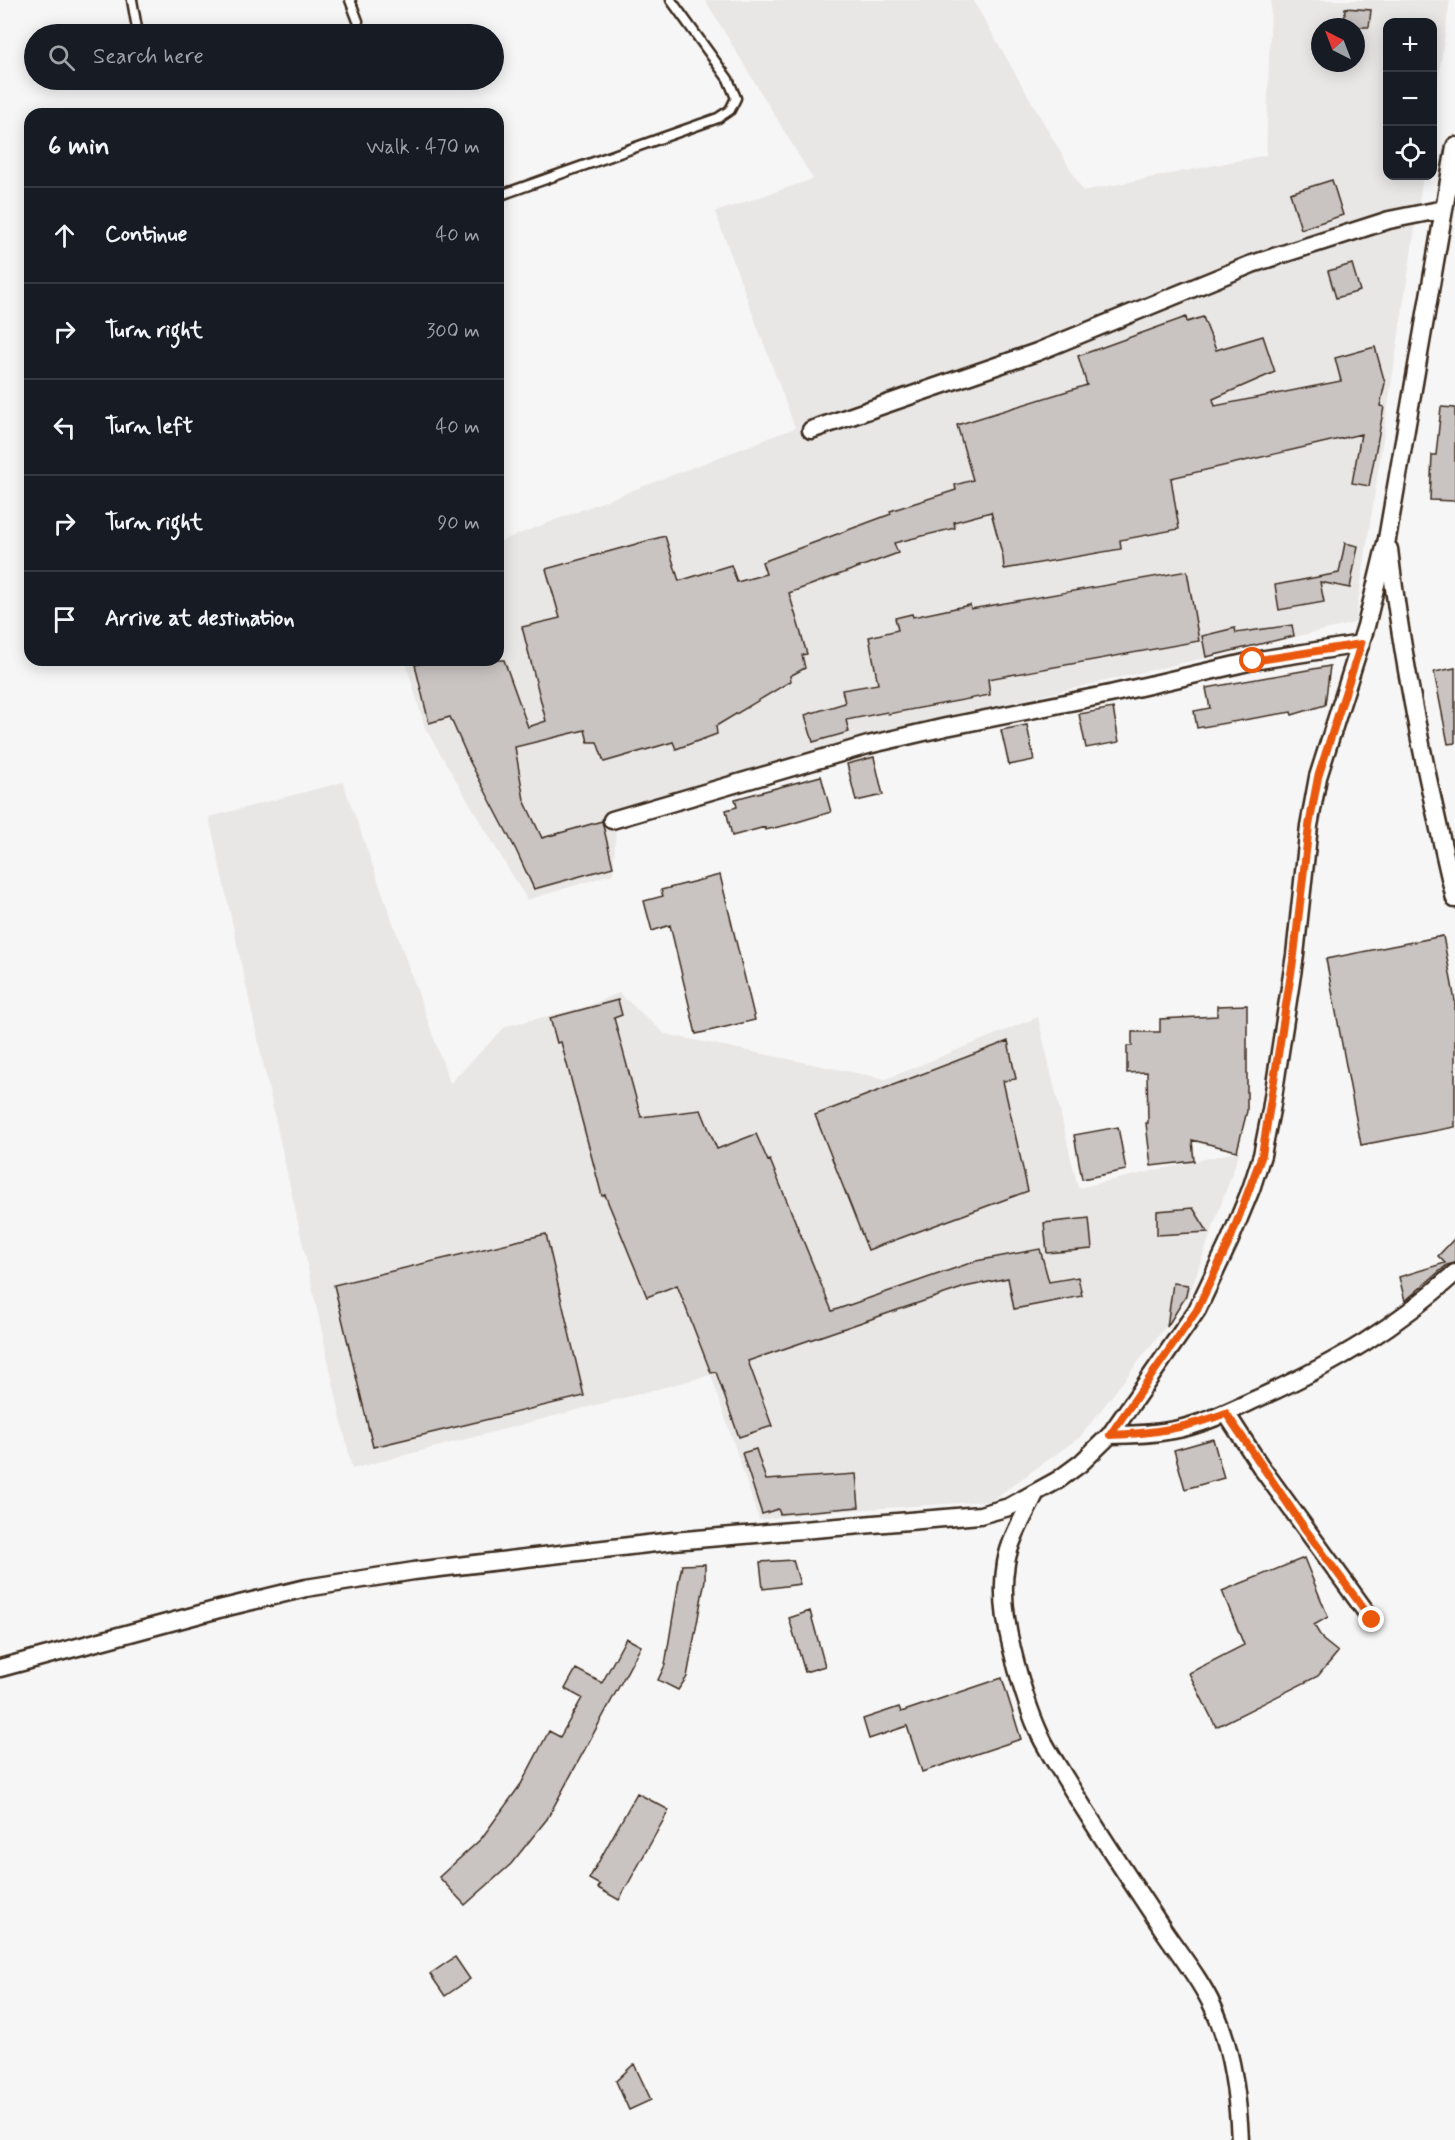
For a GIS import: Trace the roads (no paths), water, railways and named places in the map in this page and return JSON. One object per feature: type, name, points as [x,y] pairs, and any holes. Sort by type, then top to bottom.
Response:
[{"type":"street","points":[[0,1668],[306,1588],[414,1571],[673,1540],[980,1515],[1009,1507],[1058,1480],[1081,1463],[1110,1435],[1197,1310],[1230,1240],[1262,1155],[1294,955],[1309,826],[1316,787],[1361,644],[1387,539],[1455,146]]},
{"type":"street","points":[[811,430],[1037,352],[1252,264],[1389,220],[1444,209]]},
{"type":"street","points":[[1387,539],[1398,624],[1434,809],[1455,899]]},
{"type":"street","points":[[612,820],[868,745],[1253,661],[1361,644]]},
{"type":"street","points":[[1110,1435],[1174,1430],[1226,1413],[1332,1363],[1420,1305],[1455,1273]]},
{"type":"street","points":[[1226,1413],[1268,1476],[1372,1620]]},
{"type":"street","points":[[1036,1492],[1012,1542],[1006,1563],[1005,1620],[1023,1691],[1041,1737],[1062,1773],[1111,1851],[1174,1945],[1196,1973],[1214,2008],[1227,2049],[1235,2090],[1240,2140]]},
{"type":"lane","points":[[132,0],[136,24]]},
{"type":"lane","points":[[350,0],[358,21]]},
{"type":"lane","points":[[504,194],[718,118],[730,110],[736,98],[728,80],[671,0]]}]
